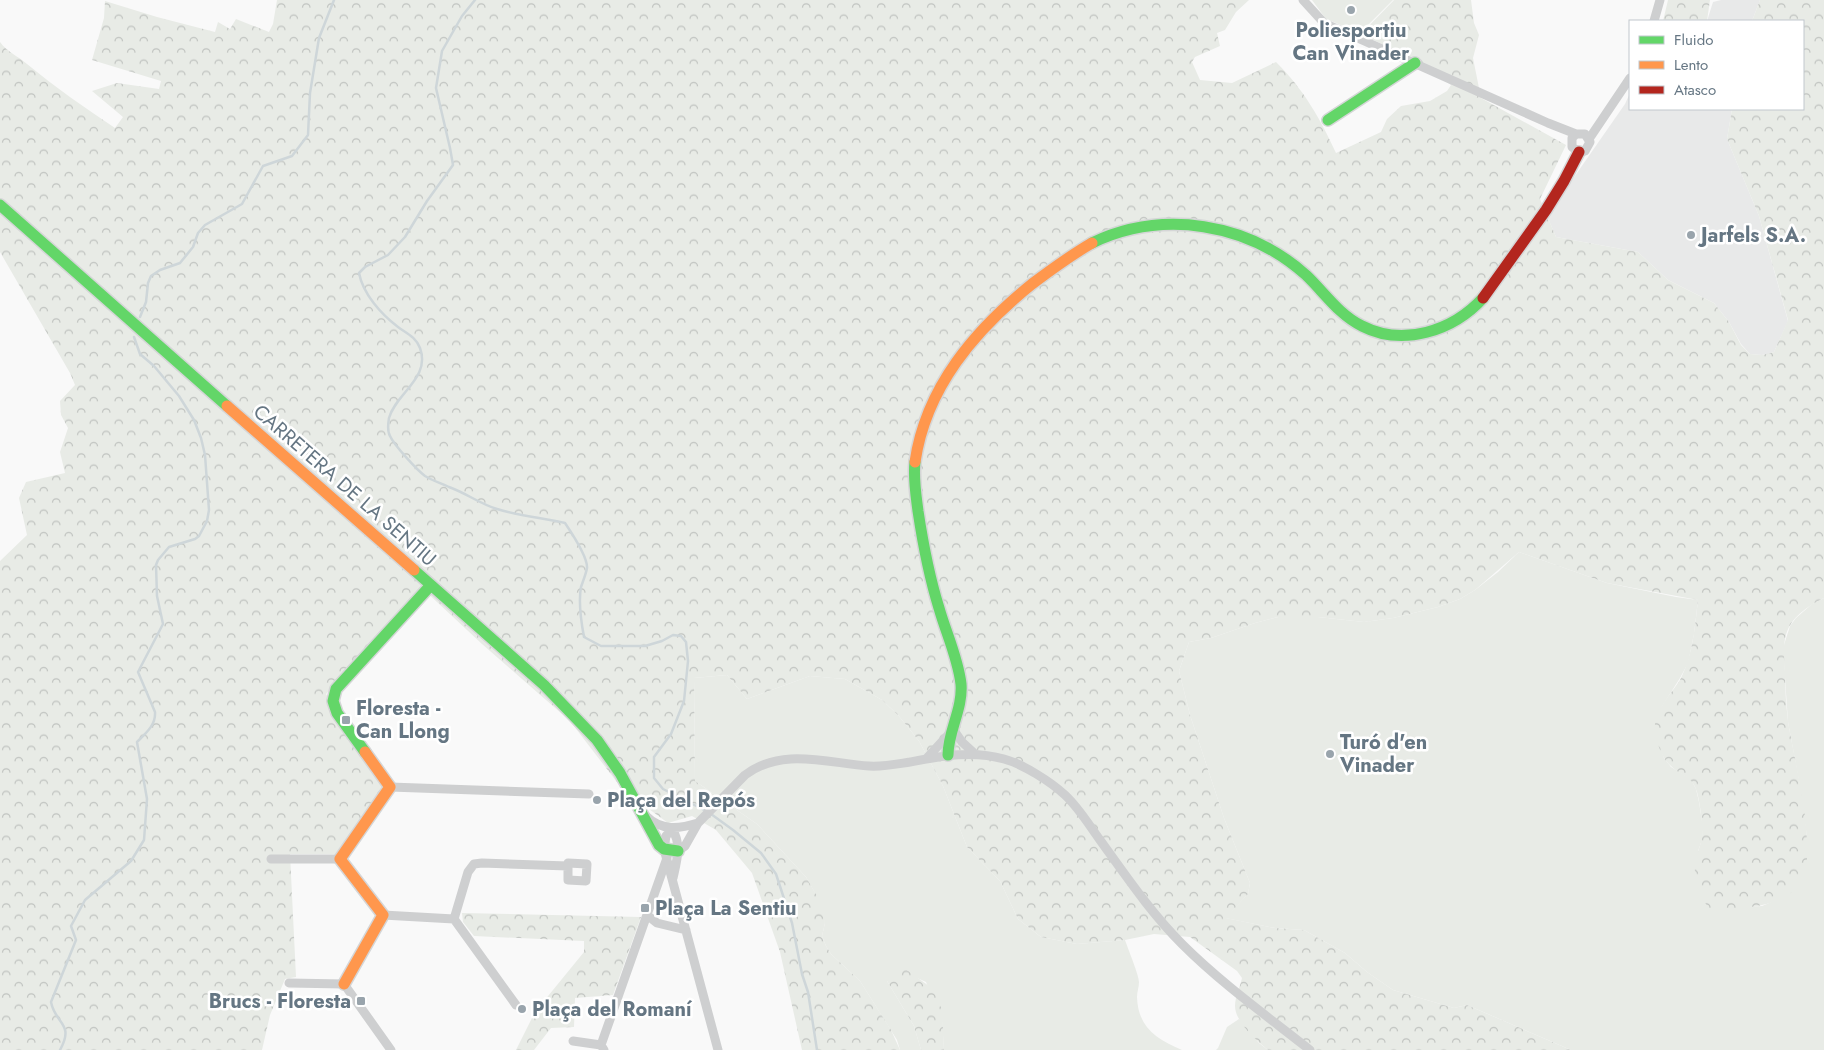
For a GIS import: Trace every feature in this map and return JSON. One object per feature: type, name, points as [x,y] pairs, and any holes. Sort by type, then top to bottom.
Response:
[{"type":"street","points":[[1303,0],[1324,23],[1576,134],[1585,134],[1589,139]]},
{"type":"street","points":[[1654,20],[1660,0]]},
{"type":"street","points":[[1328,120],[1415,63]]},
{"type":"street","points":[[952,755],[948,743],[961,700],[962,689],[958,668],[935,595],[922,537],[914,463],[923,422],[933,399],[965,350],[993,318],[1009,303],[1068,258],[1099,241],[1152,225],[1204,227],[1227,231],[1252,241],[1289,261],[1308,277],[1353,322],[1369,330],[1394,336],[1421,334],[1448,326],[1466,315],[1482,299],[1557,193],[1579,152],[1588,148],[1589,139],[1629,79]]},
{"type":"street","points":[[1576,134],[1572,138],[1571,144],[1579,152]]},
{"type":"street","name":"CARRETERA DE LA SENTIU","points":[[0,205],[544,685],[597,740],[620,773],[664,851]]},
{"type":"street","points":[[390,787],[337,713],[333,700],[336,689],[431,585]]},
{"type":"street","points":[[953,730],[974,753]]},
{"type":"street","points":[[925,759],[953,730]]},
{"type":"street","points":[[664,851],[678,851],[685,846],[700,820],[719,800],[749,772],[773,760],[816,759],[886,766],[974,753],[1005,759],[1022,766],[1066,795],[1148,905],[1183,945],[1310,1050]]},
{"type":"street","points":[[390,787],[589,794]]},
{"type":"street","points":[[340,859],[390,787]]},
{"type":"street","points":[[642,812],[655,823],[672,829],[683,828],[700,820]]},
{"type":"street","points":[[672,829],[678,839],[673,880]]},
{"type":"street","points":[[573,1042],[603,1048],[662,872],[666,836],[672,829]]},
{"type":"street","points":[[662,872],[664,851]]},
{"type":"street","points":[[664,851],[718,1050]]},
{"type":"street","points":[[272,859],[340,859]]},
{"type":"street","points":[[340,859],[383,915],[454,919]]},
{"type":"street","points":[[454,919],[468,872],[474,864],[568,866]]},
{"type":"street","points":[[344,984],[383,915]]},
{"type":"street","points":[[647,915],[657,923],[686,930]]},
{"type":"street","points":[[454,919],[516,1005]]},
{"type":"street","points":[[642,932],[657,923]]},
{"type":"street","points":[[289,983],[344,984]]},
{"type":"street","points":[[344,984],[391,1050]]},
{"type":"shaded area","points":[[1721,0],[1760,0],[1752,20],[1707,20],[1713,2]]},
{"type":"shaded area","points":[[1629,95],[1629,110],[1732,110],[1727,139],[1759,216],[1788,321],[1774,352],[1762,355],[1750,354],[1741,344],[1729,322],[1714,303],[1668,280],[1638,252],[1556,237],[1547,216],[1625,104]]},
{"type":"green space","points":[[277,0],[1249,0],[1236,12],[1225,30],[1217,33],[1220,46],[1195,57],[1192,62],[1200,80],[1232,83],[1276,62],[1295,83],[1310,105],[1336,153],[1381,132],[1387,119],[1401,106],[1430,101],[1447,91],[1451,85],[1411,58],[1361,34],[1394,0],[1471,0],[1474,23],[1479,35],[1473,58],[1481,98],[1566,145],[1540,199],[1556,237],[1638,252],[1668,280],[1714,303],[1729,322],[1741,345],[1750,354],[1762,355],[1774,352],[1788,320],[1759,216],[1727,139],[1732,110],[1804,110],[1804,20],[1752,20],[1760,0],[1824,0],[1824,598],[1804,610],[1792,622],[1785,638],[1784,649],[1788,721],[1807,831],[1805,872],[1799,885],[1780,899],[1769,903],[1757,906],[1709,909],[1697,886],[1695,866],[1702,832],[1697,792],[1692,782],[1675,770],[1664,758],[1657,741],[1655,724],[1662,706],[1685,669],[1693,640],[1698,600],[1607,583],[1519,552],[1475,590],[1460,599],[1438,607],[1393,618],[1364,622],[1318,617],[1278,617],[1211,638],[1189,642],[1179,671],[1190,715],[1224,818],[1250,883],[1248,894],[1226,918],[1275,928],[1304,930],[1345,953],[1367,972],[1393,990],[1454,1008],[1467,1005],[1571,1050],[1268,1050],[1247,1031],[1236,1012],[1236,999],[1242,978],[1237,971],[1190,937],[1154,934],[1125,940],[1077,944],[1041,937],[1018,919],[1000,881],[967,847],[943,786],[919,741],[898,715],[882,700],[845,679],[810,676],[747,699],[727,675],[694,678],[695,781],[757,824],[806,877],[821,903],[824,913],[825,923],[822,936],[826,946],[831,954],[860,981],[891,1030],[900,1050],[802,1050],[780,952],[752,873],[716,830],[692,816],[668,823],[623,790],[570,721],[482,644],[422,588],[326,694],[384,789],[341,854],[290,854],[296,977],[285,979],[270,1015],[262,1050],[0,1050],[0,561],[27,535],[19,498],[26,482],[65,473],[60,452],[68,428],[61,415],[60,401],[75,385],[70,373],[0,252],[0,42],[59,89],[115,128],[123,117],[92,91],[117,83],[159,89],[161,81],[92,60],[104,18],[105,1],[215,32],[218,22],[230,29],[236,19],[269,32],[273,24]]},
{"type":"green space","name":"Poliesportiu Can Vinader","points":[[1312,0],[1393,0],[1360,33],[1326,19]]},
{"type":"green space","points":[[1668,0],[1710,0],[1707,20],[1663,20]]},
{"type":"green space","points":[[1519,552],[1607,583],[1698,600],[1688,663],[1661,708],[1656,735],[1664,758],[1671,767],[1691,779],[1696,789],[1703,828],[1702,840],[1698,851],[1739,907],[1762,906],[1781,898],[1807,849],[1799,781],[1788,722],[1783,648],[1790,626],[1796,618],[1812,604],[1824,598],[1824,1050],[1571,1050],[1467,1005],[1454,1008],[1393,990],[1367,972],[1345,953],[1304,930],[1275,928],[1225,918],[1248,894],[1250,883],[1224,818],[1190,715],[1179,671],[1189,642],[1211,638],[1278,617],[1318,617],[1364,622],[1393,618],[1438,607],[1460,599],[1475,590]]},
{"type":"green space","points":[[727,675],[747,699],[810,676],[845,679],[882,700],[898,715],[919,741],[943,786],[967,847],[1000,881],[1018,919],[1041,937],[1077,944],[1125,940],[1139,979],[1138,1007],[1145,1024],[1150,1031],[1164,1041],[1182,1050],[944,1050],[942,1021],[926,982],[915,977],[907,970],[887,981],[914,1026],[921,1050],[900,1050],[897,1040],[860,981],[831,954],[826,946],[822,936],[825,923],[815,893],[806,877],[757,824],[695,781],[694,678]]},
{"type":"green space","points":[[462,913],[641,917],[613,995],[575,998],[574,1027],[551,1028],[534,1050],[516,1050],[535,1012],[584,952],[584,941],[474,936],[463,922]]},
{"type":"green space","points":[[897,966],[907,970],[933,989],[942,1010],[944,1050],[921,1050],[914,1026],[887,981],[888,971]]},
{"type":"green space","points":[[1239,1019],[1259,1043],[1268,1050],[1216,1050],[1227,1027]]},
{"type":"waterway","points":[[140,317],[146,302],[148,283],[151,276],[160,270],[180,263],[193,247],[198,233],[205,225],[242,204],[263,166],[292,156],[308,135],[310,93],[319,38],[334,0]]},
{"type":"waterway","points":[[475,0],[462,16],[442,51],[436,88],[453,165],[427,201],[405,237],[388,255],[365,267],[359,273],[364,288],[379,310],[411,336],[420,348],[421,368],[417,377],[393,409],[389,418],[388,432],[401,451],[428,478],[497,509],[565,523],[579,545],[587,563],[580,599],[584,637],[601,646],[645,646],[662,641],[673,635],[681,636],[686,642],[688,661],[684,701],[671,734],[654,757],[654,778],[663,789],[706,811]]},
{"type":"waterway","points":[[60,1050],[64,1041],[65,1029],[56,1015],[51,1002],[76,940],[71,926],[85,900],[131,861],[144,840],[147,799],[137,742],[152,725],[155,712],[138,672],[163,624],[157,596],[156,565],[169,547],[199,536],[207,521],[209,510],[205,455],[194,420],[179,396],[154,366],[140,354],[134,337]]},
{"type":"waterway","points":[[711,814],[761,853],[776,874],[792,923],[802,974],[808,992],[817,1050]]},
{"type":"traffic: fast","points":[[1328,120],[1415,63]]},
{"type":"traffic: fast","points":[[0,205],[227,406]]},
{"type":"traffic: fast","points":[[1092,243],[1119,232],[1147,226],[1176,224],[1232,233],[1258,243],[1283,257],[1306,275],[1346,316],[1362,326],[1394,335],[1410,335],[1442,327],[1471,310],[1483,298]]},
{"type":"traffic: fast","points":[[915,462],[916,493],[927,560],[935,596],[957,665],[961,684],[960,702],[950,737],[948,755]]},
{"type":"traffic: fast","points":[[414,570],[544,685],[597,740],[620,773],[659,845],[664,849],[678,851]]},
{"type":"traffic: fast","points":[[365,752],[337,713],[333,701],[336,689],[431,585]]},
{"type":"traffic: slow","points":[[915,462],[921,435],[930,409],[956,362],[991,321],[1011,302],[1069,257],[1092,243]]},
{"type":"traffic: slow","points":[[227,406],[414,570]]},
{"type":"traffic: slow","points":[[344,984],[383,915],[340,859],[390,787],[365,752]]},
{"type":"traffic: jam","points":[[1483,298],[1546,210],[1579,152]]},
{"type":"place","name":"Poliesportiu Can Vinader","points":[[1351,10]]},
{"type":"place","name":"Jarfels S.A.","points":[[1691,235]]},
{"type":"place","name":"Floresta - Can Llong","points":[[346,720]]},
{"type":"place","name":"Turó d'en Vinader","points":[[1330,754]]},
{"type":"place","name":"Plaça del Repós","points":[[597,800]]},
{"type":"place","name":"Plaça La Sentiu","points":[[645,908]]},
{"type":"place","name":"Brucs - Floresta","points":[[361,1001]]},
{"type":"place","name":"Plaça del Romaní","points":[[522,1009]]}]
